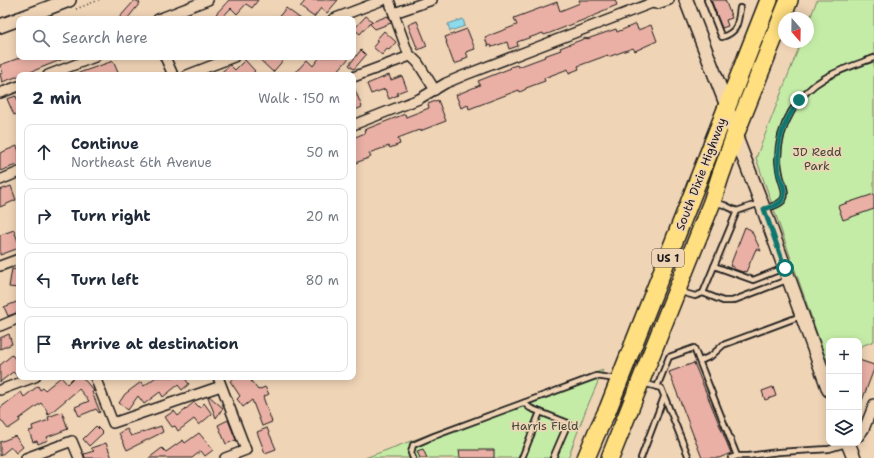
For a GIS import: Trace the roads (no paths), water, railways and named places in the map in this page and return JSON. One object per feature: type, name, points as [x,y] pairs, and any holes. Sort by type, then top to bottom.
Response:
[{"type":"highway","name":"South Dixie Highway","points":[[586,458],[620,379],[769,0]]},
{"type":"highway","name":"South Dixie Highway","points":[[610,458],[712,202],[736,135],[789,0]]},
{"type":"street","points":[[27,16],[69,0]]},
{"type":"street","points":[[166,16],[208,0]]},
{"type":"street","points":[[341,16],[383,0]]},
{"type":"street","points":[[389,0],[410,56],[418,63],[435,90]]},
{"type":"street","points":[[394,13],[432,0]]},
{"type":"street","points":[[356,124],[415,101],[455,79],[653,2],[657,4],[669,0]]},
{"type":"street","points":[[686,0],[727,106],[736,135],[826,382]]},
{"type":"street","points":[[0,26],[16,20]]},
{"type":"street","points":[[356,76],[410,56]]},
{"type":"street","points":[[56,72],[87,60]]},
{"type":"street","points":[[166,60],[172,72]]},
{"type":"street","points":[[195,72],[226,60]]},
{"type":"street","points":[[0,93],[16,87]]},
{"type":"street","points":[[0,180],[16,173]]},
{"type":"street","points":[[0,266],[16,260]]},
{"type":"street","points":[[0,326],[16,319]]},
{"type":"street","points":[[0,390],[27,380]]},
{"type":"street","points":[[96,380],[113,423],[220,381],[246,450],[225,458]]},
{"type":"street","points":[[862,432],[874,404]]},
{"type":"street","points":[[26,458],[72,441],[79,458]]},
{"type":"lane","points":[[707,0],[722,37],[734,32],[738,23],[740,8]]},
{"type":"lane","points":[[712,202],[724,205],[737,211],[779,203],[784,198],[784,192],[778,165],[779,144],[786,121],[799,100],[817,83],[826,77],[874,58]]},
{"type":"lane","points":[[703,293],[737,211]]},
{"type":"lane","points":[[714,266],[753,280],[787,274]]},
{"type":"lane","points":[[677,290],[695,296],[703,293],[722,301],[732,301],[787,274]]},
{"type":"lane","points":[[700,361],[711,356],[723,345],[802,316]]},
{"type":"lane","points":[[657,387],[669,357],[694,348],[737,456]]},
{"type":"lane","points":[[413,458],[411,452],[413,445],[434,436],[596,376],[620,379]]},
{"type":"lane","points":[[640,382],[661,388],[689,458]]},
{"type":"lane","points":[[641,458],[664,397]]},
{"type":"lane","points":[[524,403],[530,408],[568,423],[553,458]]},
{"type":"lane","points":[[522,458],[540,412]]},
{"type":"lane","points":[[731,458],[737,456],[779,452],[851,447]]},
{"type":"water","points":[[463,19],[465,26],[450,31],[448,24]]},
{"type":"park label","name":"JD Redd Park","points":[[817,159]]},
{"type":"park label","name":"Harris Field","points":[[545,426]]}]
